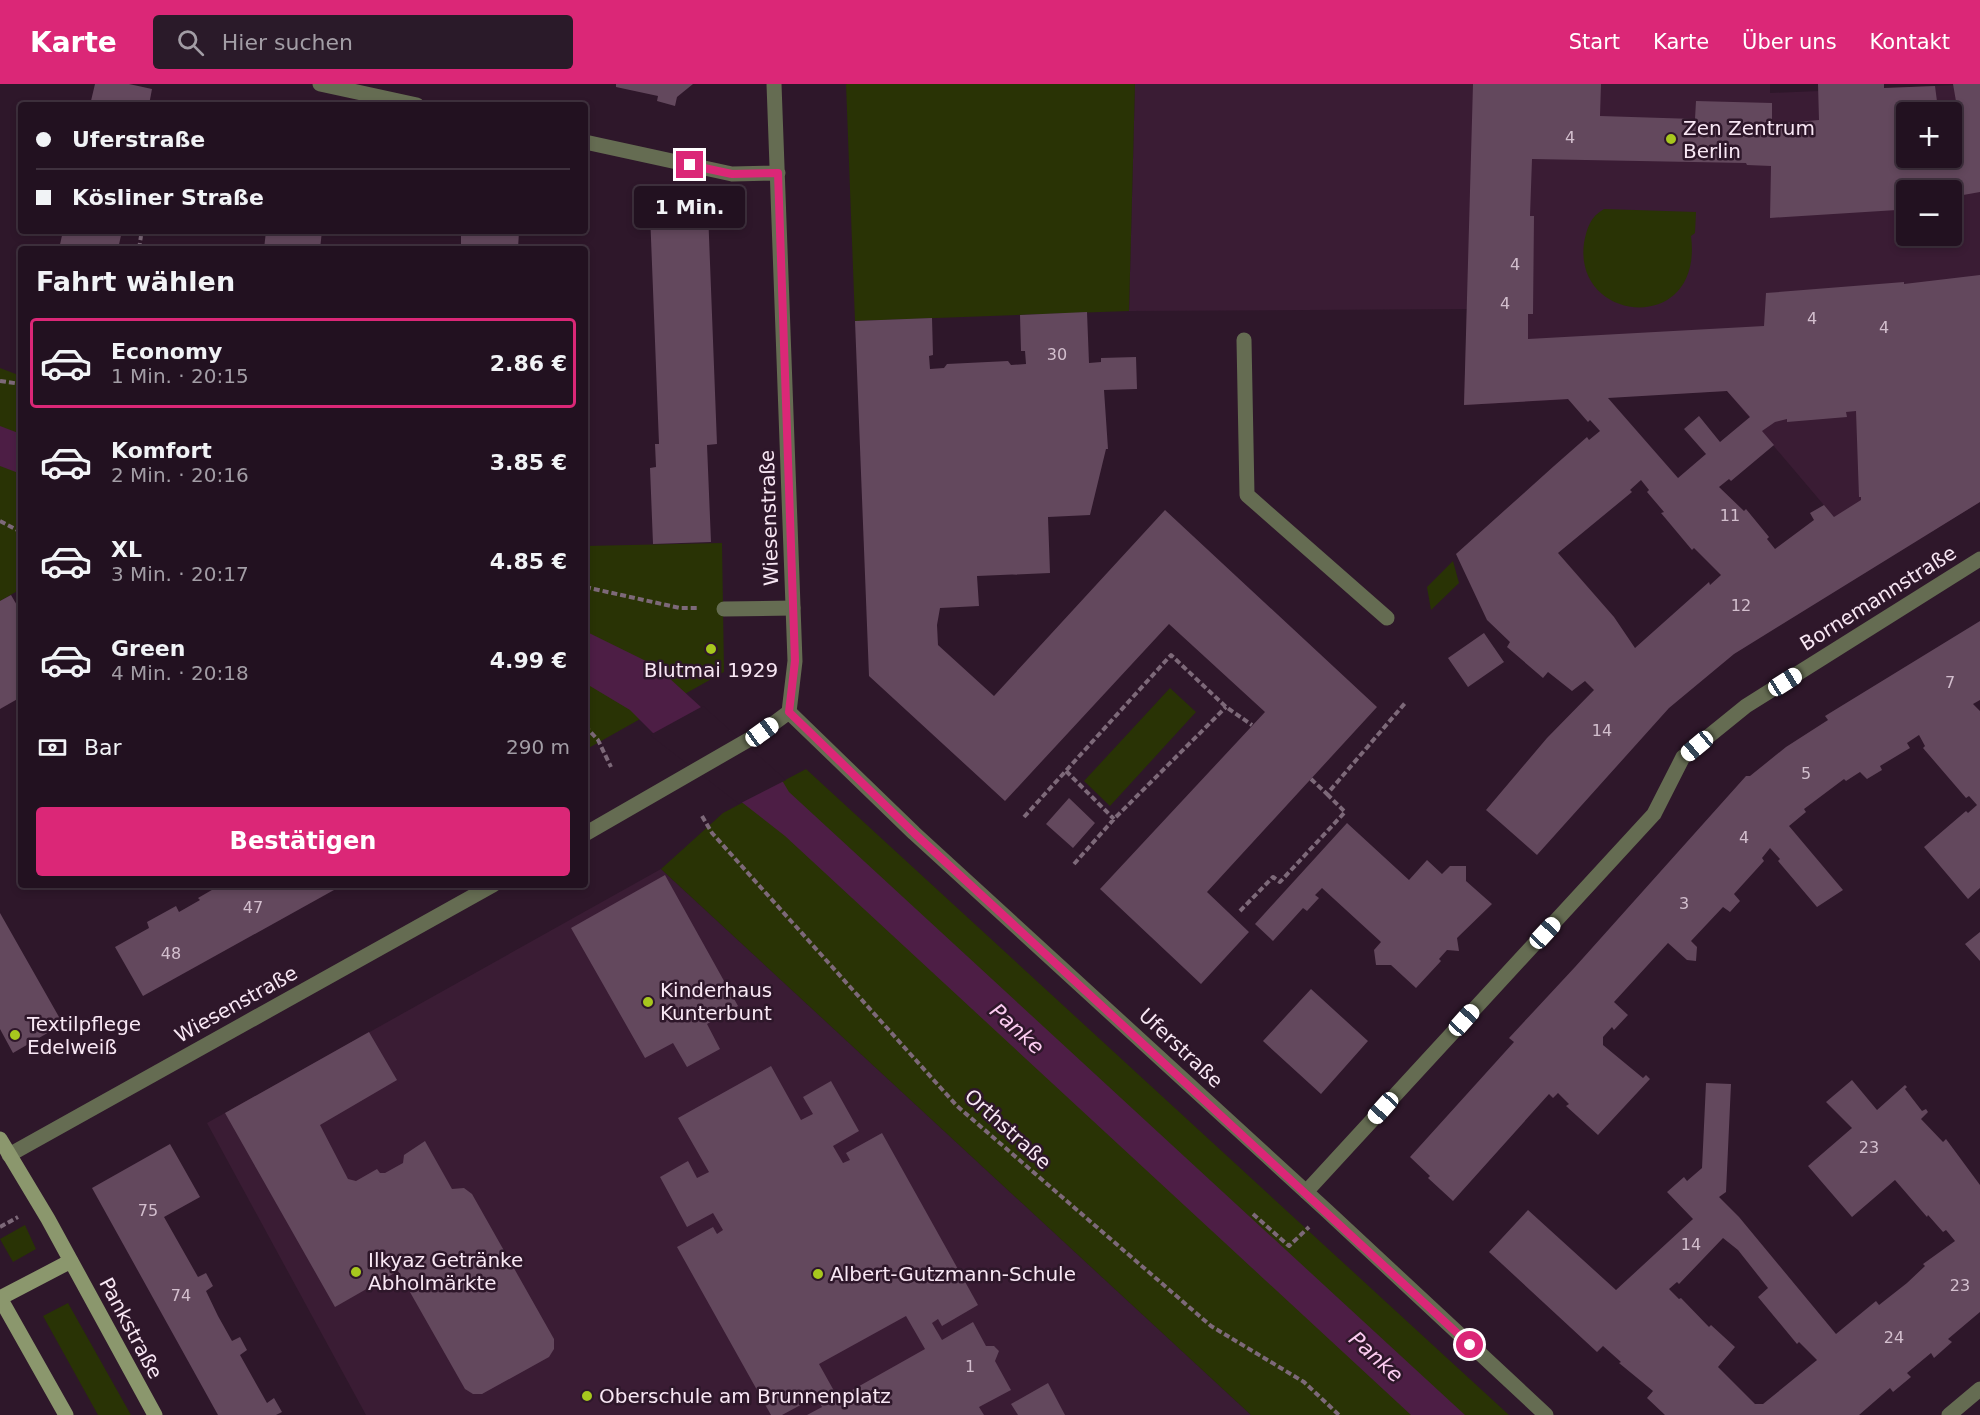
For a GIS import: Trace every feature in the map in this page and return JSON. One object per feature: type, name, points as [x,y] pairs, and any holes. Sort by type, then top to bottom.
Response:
[{"type":"main road","name":"Pankstraße","points":[[0,1139],[5,1157],[71,1261],[154,1415]]},
{"type":"main road","points":[[66,1415],[0,1298],[71,1261]]},
{"type":"street","points":[[320,84],[403,102]]},
{"type":"street","name":"Wiesenstraße","points":[[774,84],[794,608],[795,661],[789,712]]},
{"type":"street","points":[[588,143],[732,174],[778,173]]},
{"type":"street","points":[[1244,340],[1247,495],[1387,618]]},
{"type":"street","name":"Bornemannstraße","points":[[1306,1192],[1654,814],[1683,757],[1746,706],[1980,559]]},
{"type":"street","points":[[724,609],[794,608]]},
{"type":"street","points":[[588,832],[762,732],[789,712]]},
{"type":"street","name":"Uferstraße","points":[[789,712],[914,833],[1327,1210],[1546,1415]]},
{"type":"street","name":"Wiesenstraße","points":[[5,1157],[488,888]]},
{"type":"street","points":[[1949,1415],[1980,1389]]},
{"type":"path","points":[[139,246],[141,236]]},
{"type":"path","points":[[0,381],[18,384]]},
{"type":"path","points":[[0,521],[18,530]]},
{"type":"path","points":[[588,588],[680,608],[724,609]]},
{"type":"path","points":[[1024,818],[1171,655],[1226,707],[1252,725]]},
{"type":"path","points":[[1327,794],[1406,702]]},
{"type":"path","points":[[1074,864],[1114,819],[1226,707]]},
{"type":"path","points":[[588,729],[598,740],[611,767]]},
{"type":"path","points":[[1066,771],[1114,819]]},
{"type":"path","points":[[1240,911],[1273,877],[1280,882],[1345,812],[1311,779]]},
{"type":"path","name":"Orthstraße","points":[[702,816],[712,832],[957,1106],[1211,1326],[1304,1382],[1339,1415]]},
{"type":"path","points":[[1253,1214],[1289,1246],[1327,1210]]},
{"type":"path","points":[[0,1227],[20,1216]]},
{"type":"shaded area","points":[[1135,84],[1770,84],[1770,93],[1980,84],[1980,502],[1866,571],[1834,517],[1727,391],[1464,405],[1467,309],[1129,311]]},
{"type":"shaded area","points":[[661,869],[1251,1415],[366,1415],[207,1123]]},
{"type":"green space","points":[[846,84],[1135,84],[1129,311],[855,321]]},
{"type":"green space","points":[[1604,209],[1696,212],[1695,233],[1691,236],[1690,268],[1678,291],[1660,304],[1638,307],[1616,303],[1598,290],[1586,270],[1584,243],[1590,223]]},
{"type":"green space","points":[[0,368],[18,375],[18,591],[0,601]]},
{"type":"green space","points":[[722,543],[724,672],[588,748],[588,546]]},
{"type":"green space","points":[[1453,561],[1459,583],[1431,610],[1427,587]]},
{"type":"green space","points":[[1170,688],[1196,712],[1110,806],[1084,781]]},
{"type":"green space","points":[[806,769],[1509,1415],[1251,1415],[661,869],[723,813]]},
{"type":"green space","points":[[25,1225],[36,1249],[13,1262],[0,1239]]},
{"type":"green space","points":[[68,1303],[131,1415],[98,1415],[43,1316]]},
{"type":"water","points":[[0,426],[18,433],[18,473],[0,466]]},
{"type":"water","name":"Panke","points":[[588,632],[650,663],[668,677],[783,782],[789,792],[1465,1415],[1411,1415],[785,836],[653,733],[630,710],[588,685]]},
{"type":"pier","points":[[703,706],[786,780],[739,804],[650,735]]},
{"type":"building","points":[[95,84],[129,84],[152,89],[150,102],[91,102]]},
{"type":"building","points":[[616,84],[693,84],[677,97],[675,106],[657,101],[658,96],[616,87]]},
{"type":"building","points":[[1473,84],[1601,84],[1600,116],[1695,119],[1696,101],[1772,103],[1772,124],[1819,120],[1818,84],[1884,84],[1884,88],[1935,86],[1937,102],[1896,102],[1896,168],[1962,168],[1962,102],[1956,102],[1953,84],[1980,84],[1980,192],[1962,195],[1962,180],[1896,180],[1896,210],[1770,218],[1771,166],[1747,165],[1746,163],[1532,159],[1530,216],[1534,216],[1533,314],[1528,314],[1528,339],[1764,326],[1766,293],[1904,282],[1904,284],[1980,275],[1980,502],[1734,654],[1669,708],[1537,855],[1486,810],[1547,738],[1594,690],[1585,681],[1572,691],[1548,672],[1543,678],[1507,647],[1510,642],[1487,620],[1456,554],[1587,437],[1589,440],[1600,431],[1590,420],[1588,422],[1568,399],[1464,405]],"holes":[[[1727,391],[1750,417],[1720,442],[1699,416],[1684,429],[1706,454],[1678,478],[1608,398]],[[1856,411],[1859,497],[1861,500],[1834,517],[1824,505],[1810,513],[1814,520],[1775,549],[1767,539],[1769,537],[1746,509],[1744,511],[1719,487],[1729,479],[1731,481],[1774,445],[1762,431],[1775,422],[1787,419],[1787,422],[1847,417],[1846,412]],[[1641,480],[1649,490],[1647,492],[1664,512],[1661,513],[1692,550],[1694,548],[1721,575],[1710,585],[1709,582],[1635,648],[1614,617],[1558,553],[1632,492],[1630,490]]]},
{"type":"building","points":[[708,211],[717,444],[707,445],[711,542],[653,544],[650,468],[656,467],[655,444],[659,444],[650,213]]},
{"type":"building","points":[[62,234],[121,234],[119,246],[60,246]]},
{"type":"building","points":[[266,234],[322,234],[320,246],[264,246]]},
{"type":"building","points":[[461,234],[519,234],[518,246],[461,246]]},
{"type":"building","points":[[1087,312],[1089,363],[1101,362],[1101,358],[1136,357],[1137,389],[1104,390],[1108,449],[1106,449],[1090,515],[1048,517],[1050,573],[977,576],[979,606],[940,608],[937,625],[938,645],[994,696],[1165,510],[1377,707],[1207,892],[1249,932],[1201,984],[1100,889],[1265,712],[1169,624],[1005,801],[869,676],[855,321],[932,318],[933,355],[929,356],[930,369],[944,368],[947,364],[1008,361],[1011,365],[1026,364],[1025,351],[1021,351],[1020,315]]},
{"type":"building","points":[[11,595],[18,607],[18,699],[0,709],[0,601]]},
{"type":"building","points":[[1980,621],[1980,700],[1973,704],[1980,711],[1980,888],[1968,899],[1924,847],[1966,811],[1968,813],[1977,805],[1969,796],[1966,798],[1923,748],[1925,746],[1919,735],[1907,743],[1910,748],[1880,766],[1882,770],[1867,779],[1860,772],[1846,781],[1844,779],[1804,809],[1806,812],[1789,826],[1843,890],[1817,907],[1778,861],[1780,859],[1770,848],[1762,858],[1764,861],[1734,894],[1740,901],[1730,912],[1723,907],[1691,941],[1697,947],[1696,961],[1687,960],[1668,943],[1614,1002],[1628,1015],[1614,1030],[1612,1027],[1603,1037],[1603,1045],[1643,1078],[1646,1075],[1650,1079],[1598,1135],[1566,1106],[1569,1104],[1558,1093],[1553,1098],[1549,1094],[1453,1201],[1428,1178],[1430,1176],[1410,1157],[1514,1042],[1509,1038],[1746,776],[1750,776],[1786,747],[1828,720],[1825,716]]},
{"type":"building","points":[[1484,633],[1504,662],[1468,687],[1448,658]]},
{"type":"building","points":[[1069,798],[1095,823],[1073,848],[1046,824]]},
{"type":"building","points":[[1347,823],[1409,880],[1427,860],[1442,874],[1450,866],[1466,866],[1466,881],[1492,904],[1457,938],[1459,951],[1447,950],[1439,959],[1441,961],[1416,988],[1391,965],[1376,965],[1374,950],[1381,942],[1322,888],[1315,895],[1319,898],[1307,911],[1303,908],[1273,941],[1255,924]]},
{"type":"building","points":[[665,875],[738,1006],[707,1024],[720,1049],[687,1067],[673,1043],[645,1058],[571,928]]},
{"type":"building","points":[[215,888],[338,888],[143,996],[115,947],[149,928],[147,922],[176,906],[179,912],[200,900],[198,898]]},
{"type":"building","points":[[0,913],[63,1024],[13,1053],[0,1029]]},
{"type":"building","points":[[1980,932],[1980,961],[1965,944]]},
{"type":"building","points":[[1311,989],[1368,1041],[1321,1094],[1263,1041]]},
{"type":"building","points":[[369,1032],[397,1080],[320,1125],[348,1179],[356,1181],[377,1169],[380,1173],[385,1173],[403,1163],[404,1155],[425,1141],[452,1189],[464,1188],[472,1194],[554,1339],[554,1349],[549,1357],[482,1394],[473,1394],[465,1389],[398,1271],[335,1307],[225,1113]]},
{"type":"building","points":[[771,1066],[801,1120],[813,1114],[803,1097],[831,1081],[859,1131],[833,1146],[843,1163],[850,1160],[846,1153],[882,1133],[978,1305],[942,1326],[938,1319],[932,1323],[942,1340],[973,1322],[986,1346],[994,1346],[999,1351],[995,1361],[1011,1390],[979,1407],[984,1415],[807,1415],[822,1407],[812,1389],[806,1393],[810,1400],[782,1415],[771,1415],[677,1247],[713,1227],[717,1234],[723,1230],[713,1213],[687,1227],[660,1177],[688,1161],[697,1178],[709,1172],[678,1118]],"holes":[[[906,1316],[925,1349],[838,1398],[819,1364]]]},
{"type":"building","points":[[1852,1080],[1877,1110],[1905,1085],[1907,1087],[1905,1089],[1922,1111],[1926,1109],[1928,1112],[1921,1119],[1943,1142],[1946,1139],[1980,1185],[1980,1312],[1948,1339],[1952,1342],[1934,1358],[1931,1353],[1907,1373],[1911,1377],[1893,1392],[1890,1388],[1859,1415],[1665,1415],[1647,1398],[1653,1391],[1619,1363],[1621,1362],[1603,1346],[1597,1352],[1489,1252],[1528,1210],[1616,1290],[1693,1219],[1667,1192],[1684,1177],[1687,1181],[1702,1168],[1706,1083],[1731,1084],[1726,1192],[1719,1197],[1739,1217],[1836,1334],[1876,1301],[1879,1305],[1907,1283],[1925,1266],[1923,1264],[1955,1241],[1946,1230],[1943,1232],[1928,1215],[1927,1217],[1895,1180],[1852,1217],[1808,1166],[1852,1128],[1826,1102]],"holes":[[[1723,1238],[1738,1250],[1768,1288],[1758,1297],[1797,1344],[1799,1342],[1817,1360],[1763,1404],[1755,1404],[1718,1367],[1735,1347],[1711,1325],[1709,1327],[1669,1289],[1677,1282],[1679,1284]]]},
{"type":"building","points":[[170,1144],[200,1197],[164,1217],[198,1277],[206,1273],[213,1286],[206,1291],[218,1316],[232,1341],[240,1337],[247,1350],[240,1355],[267,1403],[274,1398],[282,1412],[276,1415],[218,1415],[92,1188]]},
{"type":"building","points":[[1048,1383],[1065,1415],[1018,1415],[1011,1404]]},
{"type":"place","name":"Zen Zentrum Berlin","points":[[1671,139]]},
{"type":"place","name":"Blutmai 1929","points":[[711,649]]},
{"type":"place","name":"Kinderhaus Kunterbunt","points":[[648,1002]]},
{"type":"place","name":"Textilpflege Edelweiß","points":[[15,1035]]},
{"type":"place","name":"Ilkyaz Getränke Abholmärkte","points":[[356,1272]]},
{"type":"place","name":"Albert-Gutzmann-Schule","points":[[818,1274]]},
{"type":"place","name":"Oberschule am Brunnenplatz","points":[[587,1396]]},
{"type":"route","points":[[690,165],[732,174],[778,173],[795,661],[794,687],[789,712],[914,833],[1327,1210],[1470,1345]]}]
